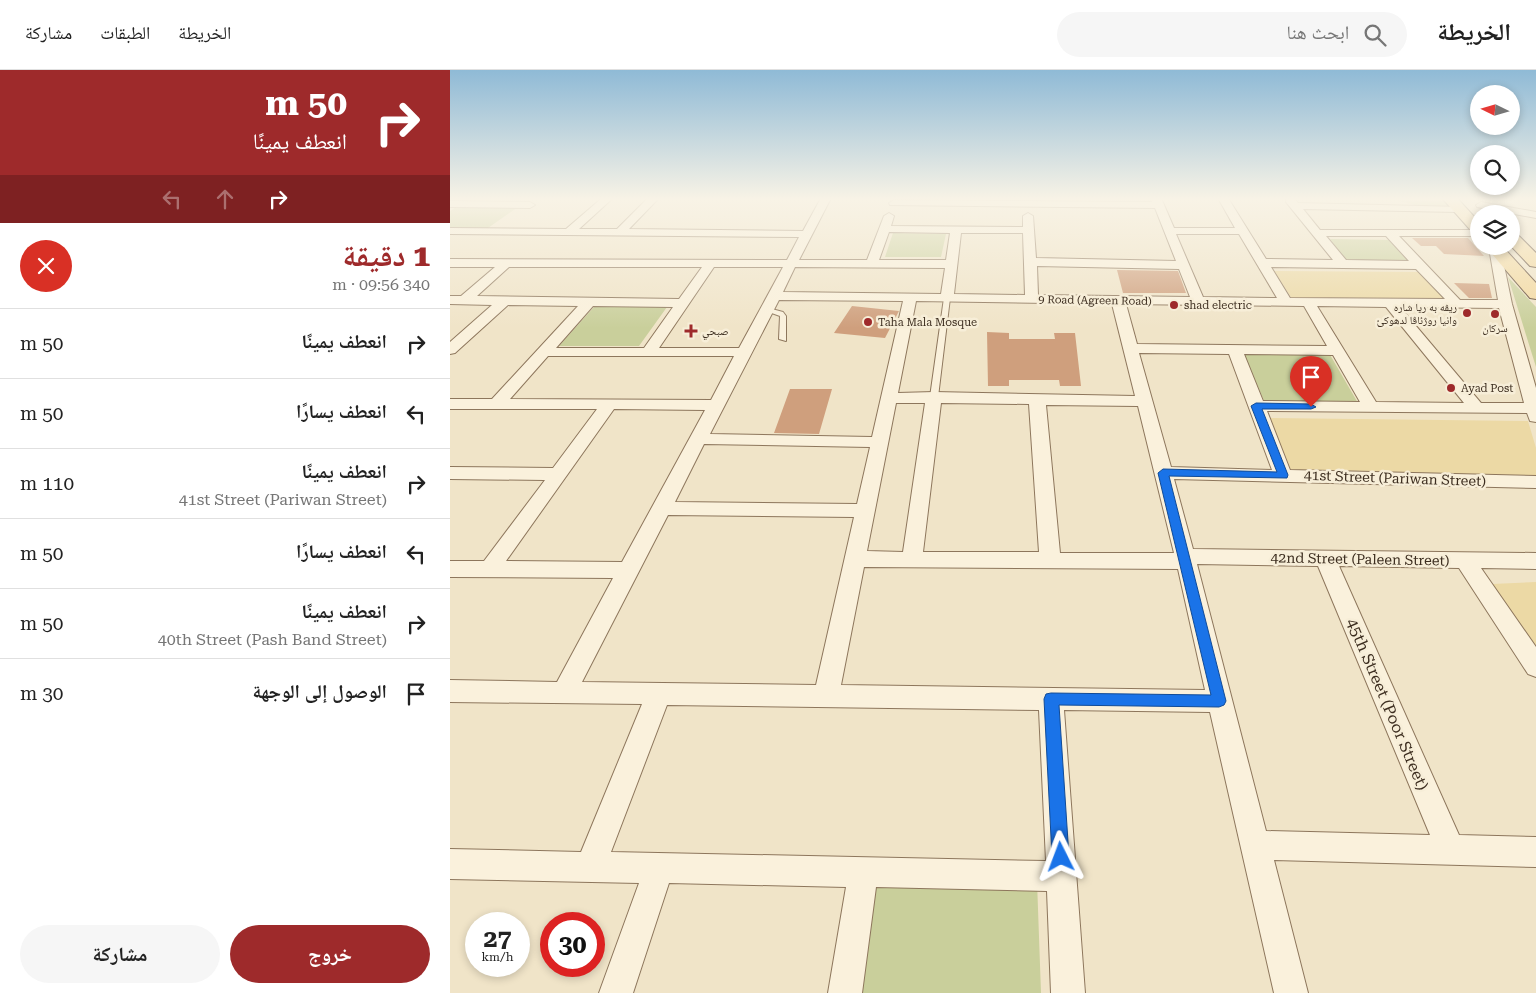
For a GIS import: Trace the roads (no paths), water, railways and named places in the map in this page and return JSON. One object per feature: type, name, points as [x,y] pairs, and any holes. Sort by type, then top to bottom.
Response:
[{"type":"main road","points":[[1520,245],[1536,262]]},
{"type":"main road","points":[[1501,255],[1536,294]]},
{"type":"street","points":[[565,264],[590,241]]},
{"type":"street","points":[[564,692],[803,241]]},
{"type":"street","points":[[872,264],[880,241]]},
{"type":"street","points":[[947,298],[955,241]]},
{"type":"street","points":[[1029,241],[1032,299]]},
{"type":"street","points":[[1175,241],[1198,301]]},
{"type":"street","points":[[1249,241],[1286,302]]},
{"type":"street","points":[[1324,241],[1342,263]]},
{"type":"street","points":[[1396,241],[1457,304]]},
{"type":"street","points":[[1256,406],[1477,408],[1535,413],[1505,304],[1496,255]]},
{"type":"street","points":[[1031,262],[1184,265]]},
{"type":"street","points":[[450,263],[952,264]]},
{"type":"street","points":[[1264,263],[1418,265]]},
{"type":"street","points":[[465,300],[505,264]]},
{"type":"street","points":[[649,351],[710,264]]},
{"type":"street","points":[[826,696],[910,298]]},
{"type":"street","name":"9 Road (Agreen Road)","points":[[771,303],[947,298],[1505,304]]},
{"type":"street","points":[[450,300],[684,303]]},
{"type":"street","points":[[450,350],[505,300]]},
{"type":"street","points":[[1118,300],[1185,559],[1291,993]]},
{"type":"street","points":[[497,404],[589,302]]},
{"type":"street","points":[[1308,302],[1371,407]]},
{"type":"street","points":[[1390,303],[1477,408]]},
{"type":"street","points":[[1131,348],[1337,351]]},
{"type":"street","points":[[1235,349],[1283,475]]},
{"type":"street","points":[[545,352],[744,352]]},
{"type":"street","points":[[890,398],[1145,401]]},
{"type":"street","points":[[912,559],[934,398]]},
{"type":"street","points":[[1037,399],[1050,560]]},
{"type":"street","points":[[450,404],[716,406]]},
{"type":"street","points":[[489,570],[608,406]]},
{"type":"street","points":[[699,439],[881,442]]},
{"type":"street","points":[[450,473],[559,474]]},
{"type":"street","name":"41st Street (Pariwan Street)","points":[[1163,473],[1536,482]]},
{"type":"street","points":[[662,508],[866,511]]},
{"type":"street","name":"42nd Street (Paleen Street)","points":[[856,559],[1324,558],[1536,561]]},
{"type":"street","name":"45th Street (Poor Street)","points":[[1324,558],[1451,850]]},
{"type":"street","points":[[1465,560],[1536,667]]},
{"type":"street","points":[[450,570],[629,570]]},
{"type":"street","points":[[450,691],[1219,701]]},
{"type":"street","points":[[590,866],[659,694]]},
{"type":"street","points":[[1051,699],[1068,993]]},
{"type":"street","points":[[1254,845],[1536,852]]},
{"type":"street","points":[[450,864],[1062,876]]},
{"type":"street","points":[[616,993],[659,868]]},
{"type":"street","points":[[845,993],[863,872]]},
{"type":"lane","points":[[934,398],[947,298]]},
{"type":"lane","points":[[771,303],[783,316],[783,339]]},
{"type":"place","name":"shad electric","points":[[1174,305]]},
{"type":"place","name":"ريڤه به ريا شاره وانيا روژئاڤا لدهوكئ","points":[[1467,313]]},
{"type":"place","name":"سركان","points":[[1495,314]]},
{"type":"place","name":"Taha Mala Mosque","points":[[868,322]]},
{"type":"place","name":"صبحي","points":[[691,331]]},
{"type":"place","name":"Ayad Post","points":[[1451,388]]}]
